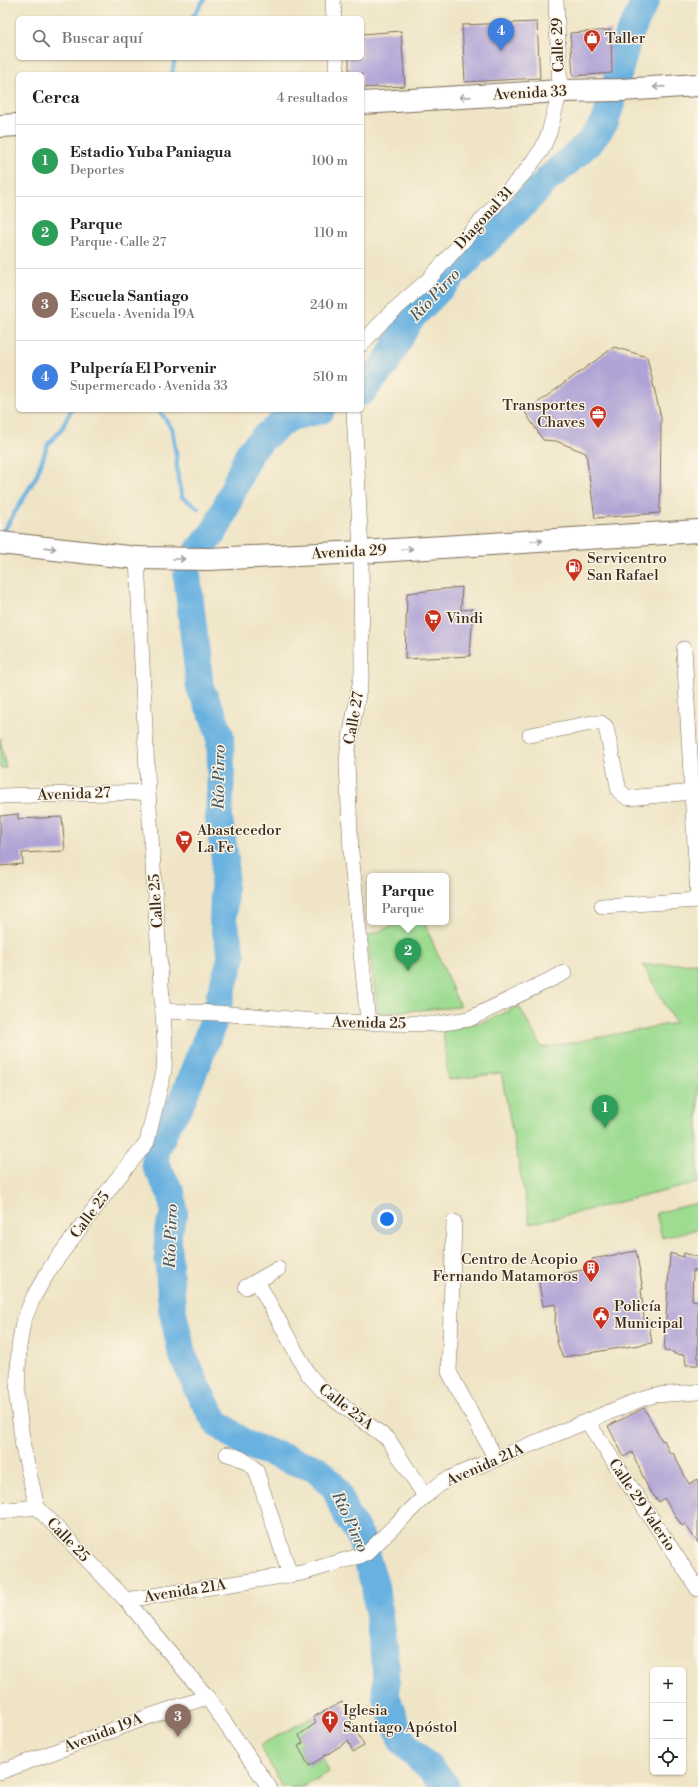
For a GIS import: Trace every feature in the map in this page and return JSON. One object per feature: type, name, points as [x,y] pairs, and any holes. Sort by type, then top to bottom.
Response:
[{"type":"main road","name":"Avenida 33","points":[[364,103],[560,91],[698,85]]},
{"type":"main road","points":[[0,126],[16,125]]},
{"type":"main road","name":"Avenida 29","points":[[6,543],[138,558],[209,559],[361,552],[698,531]]},
{"type":"street","points":[[333,0],[334,16]]},
{"type":"street","name":"Calle 29","points":[[556,0],[560,91]]},
{"type":"street","points":[[336,60],[337,72]]},
{"type":"street","name":"Diagonal 31","points":[[364,342],[385,318],[426,281],[526,171],[542,149],[549,133],[560,91]]},
{"type":"street","name":"Calle 27","points":[[354,412],[361,552],[362,673],[348,749],[347,763],[351,852],[368,1022]]},
{"type":"street","name":"Calle 25","points":[[138,558],[148,792],[163,1011],[164,1071],[147,1142],[113,1184],[51,1267],[34,1296],[23,1322],[19,1347],[18,1397],[23,1447],[37,1507],[126,1600],[207,1697],[269,1787]]},
{"type":"street","points":[[684,649],[698,897]]},
{"type":"street","points":[[530,735],[592,723],[601,723],[606,727],[619,791],[623,795],[628,798],[692,792]]},
{"type":"street","name":"Avenida 27","points":[[0,796],[148,792]]},
{"type":"street","points":[[602,906],[698,900]]},
{"type":"street","name":"Avenida 25","points":[[163,1011],[217,1013],[326,1022],[437,1024],[469,1019],[564,973]]},
{"type":"street","points":[[454,1222],[449,1372],[496,1459]]},
{"type":"street","name":"Calle 25A","points":[[278,1269],[252,1284],[308,1374],[324,1392],[388,1439],[425,1496]]},
{"type":"street","name":"Avenida 21A","points":[[126,1600],[290,1575],[366,1554],[425,1496],[444,1481],[641,1399],[655,1395],[698,1392]]},
{"type":"street","name":"Calle 29 Valerio","points":[[587,1421],[698,1589]]},
{"type":"street","points":[[227,1454],[244,1460],[256,1470],[290,1575]]},
{"type":"street","points":[[0,1511],[37,1507]]},
{"type":"street","name":"Avenida 19A","points":[[0,1772],[153,1715],[207,1697]]},
{"type":"green space","points":[[0,738],[6,768],[0,768]]},
{"type":"green space","points":[[394,925],[425,925],[460,1007],[378,1013],[367,936]]},
{"type":"green space","points":[[698,963],[698,1183],[530,1224],[501,1073],[448,1080],[443,1030],[487,1021],[519,1006],[542,1048],[675,1023],[643,965]]},
{"type":"green space","points":[[698,1203],[698,1229],[662,1238],[656,1213]]},
{"type":"green space","points":[[313,1717],[319,1728],[309,1728],[299,1735],[303,1743],[298,1746],[309,1766],[323,1758],[329,1772],[303,1787],[282,1787],[260,1745]]},
{"type":"building","points":[[537,22],[540,78],[465,82],[462,25]]},
{"type":"building","name":"Taller","points":[[611,30],[612,73],[573,76],[570,33]]},
{"type":"building","points":[[401,31],[405,86],[364,88],[364,72],[349,72],[349,60],[364,60],[364,34]]},
{"type":"building","name":"Transportes Chaves","points":[[614,347],[647,357],[661,418],[660,513],[595,518],[586,453],[556,441],[543,440],[525,412]]},
{"type":"building","name":"Vindi","points":[[462,587],[461,610],[473,609],[470,656],[405,659],[407,593]]},
{"type":"building","points":[[18,814],[18,819],[62,817],[65,851],[22,853],[23,864],[0,866],[0,816]]},
{"type":"building","points":[[636,1251],[643,1289],[641,1289],[644,1319],[648,1319],[652,1343],[563,1357],[559,1349],[556,1336],[556,1304],[543,1306],[538,1278],[594,1268],[592,1259]]},
{"type":"building","points":[[670,1253],[683,1257],[684,1253],[698,1257],[698,1272],[693,1270],[692,1300],[698,1301],[698,1365],[686,1365],[685,1355],[664,1351]]},
{"type":"building","points":[[644,1408],[662,1441],[664,1440],[670,1454],[673,1453],[689,1484],[698,1479],[698,1543],[685,1524],[682,1526],[664,1498],[659,1502],[649,1490],[632,1452],[624,1457],[608,1426]]},
{"type":"building","name":"Iglesia Santiago Apóstol","points":[[342,1702],[364,1746],[353,1752],[348,1741],[309,1766],[298,1746],[303,1743],[299,1735],[316,1723],[313,1717]]},
{"type":"waterway","points":[[193,16],[204,0]]},
{"type":"waterway","name":"Río Pirro","points":[[617,79],[628,37],[646,0]]},
{"type":"waterway","points":[[172,72],[175,60]]},
{"type":"waterway","name":"Río Pirro","points":[[548,179],[590,142],[605,122],[611,103]]},
{"type":"waterway","name":"Río Pirro","points":[[480,248],[539,188]]},
{"type":"waterway","name":"Río Pirro","points":[[364,390],[386,363],[410,319],[470,258]]},
{"type":"waterway","points":[[0,537],[36,477],[48,444],[61,430],[70,412]]},
{"type":"waterway","points":[[160,412],[172,429],[178,480],[182,497],[198,508]]},
{"type":"waterway","name":"Río Pirro","points":[[198,551],[219,523],[249,453],[263,438],[290,417],[312,412]]},
{"type":"waterway","points":[[209,524],[213,533]]},
{"type":"waterway","name":"Río Pirro","points":[[187,575],[200,688],[213,715],[220,735],[221,768],[219,819],[225,859],[223,921],[232,956],[220,996],[217,1013],[181,1103],[168,1123],[156,1150],[155,1164],[172,1195],[174,1214],[168,1231],[172,1308],[182,1354],[199,1392],[216,1422],[245,1444],[317,1469],[336,1489],[345,1513],[360,1536],[375,1586],[386,1669],[386,1696],[402,1741],[442,1781],[446,1787]]},
{"type":"place","name":"Pulpería El Porvenir","points":[[501,51]]},
{"type":"place","name":"Taller","points":[[592,53]]},
{"type":"place","name":"Transportes Chaves","points":[[598,429]]},
{"type":"place","name":"Servicentro San Rafael","points":[[574,582]]},
{"type":"place","name":"Vindi","points":[[433,633]]},
{"type":"place","name":"Abastecedor La Fe","points":[[184,854]]},
{"type":"place","name":"Parque","points":[[408,971]]},
{"type":"place","name":"Estadio Yuba Paniagua","points":[[605,1128]]},
{"type":"place","name":"Centro de Acopio Fernando Matamoros","points":[[591,1283]]},
{"type":"place","name":"Policía Municipal","points":[[601,1330]]},
{"type":"place","name":"Iglesia Santiago Apóstol","points":[[330,1734]]},
{"type":"place","name":"Escuela Santiago","points":[[178,1737]]}]
